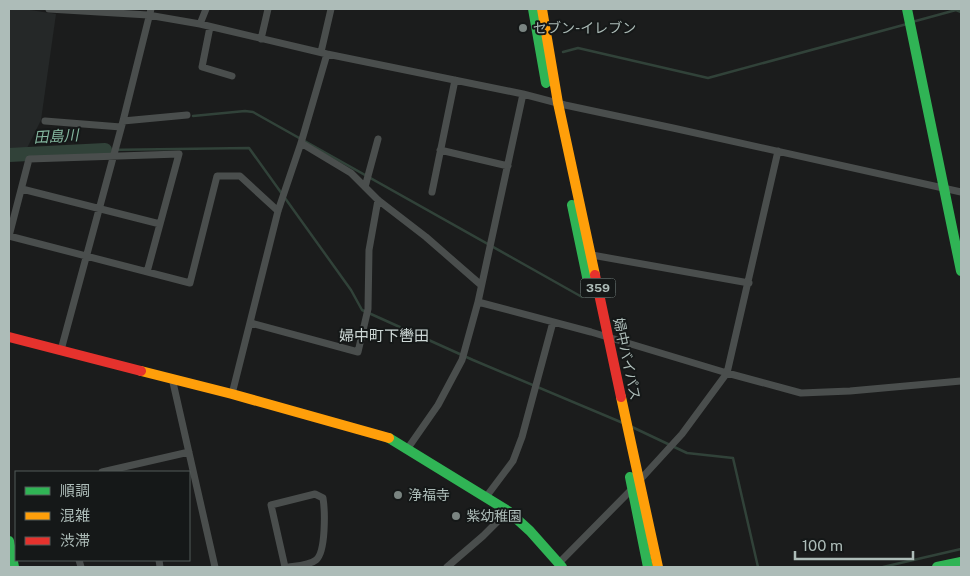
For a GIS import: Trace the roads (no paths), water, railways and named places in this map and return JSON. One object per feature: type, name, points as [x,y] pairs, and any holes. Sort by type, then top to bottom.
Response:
[{"type":"main road","name":"婦中バイパス","points":[[533,9],[604,336],[658,567]]},
{"type":"main road","name":"婦中バイパス","points":[[542,9],[553,102],[592,255],[604,336],[648,567]]},
{"type":"main road","points":[[907,9],[961,272]]},
{"type":"main road","points":[[9,337],[172,378],[388,436],[508,510],[530,531],[560,565]]},
{"type":"main road","points":[[9,542],[14,567]]},
{"type":"main road","points":[[937,567],[961,562]]},
{"type":"street","points":[[49,9],[150,12],[324,53],[524,94],[961,192]]},
{"type":"street","points":[[200,24],[206,9]]},
{"type":"street","points":[[261,39],[268,9]]},
{"type":"street","points":[[232,394],[278,211],[301,143],[324,53],[331,9]]},
{"type":"street","points":[[61,350],[150,12]]},
{"type":"street","points":[[210,27],[202,67],[232,76]]},
{"type":"street","points":[[432,192],[455,80]]},
{"type":"street","points":[[408,448],[438,405],[462,360],[482,285],[524,94]]},
{"type":"street","points":[[45,121],[122,124],[187,115]]},
{"type":"street","points":[[365,187],[378,139]]},
{"type":"street","points":[[301,143],[351,173],[378,200],[426,237],[482,285]]},
{"type":"street","points":[[440,150],[508,166]]},
{"type":"street","points":[[639,481],[682,434],[727,373],[778,151]]},
{"type":"street","points":[[147,272],[179,154],[28,159],[9,236],[147,272],[190,283],[217,176],[240,176],[278,211]]},
{"type":"street","points":[[22,188],[160,224]]},
{"type":"street","points":[[251,323],[358,352],[368,309],[369,250],[378,200]]},
{"type":"street","points":[[592,255],[749,283]]},
{"type":"street","points":[[478,302],[801,393],[961,382]]},
{"type":"street","points":[[486,496],[513,461],[522,437],[553,322]]},
{"type":"street","points":[[172,378],[215,567]]},
{"type":"street","points":[[106,471],[189,452]]},
{"type":"street","points":[[560,565],[632,489]]},
{"type":"street","points":[[190,494],[198,492]]},
{"type":"street","points":[[315,494],[323,498],[326,517],[320,556],[314,562],[303,566],[287,567],[271,505],[315,494]]},
{"type":"street","points":[[447,567],[483,536],[508,510]]},
{"type":"waterway","points":[[912,22],[956,10],[961,12]]},
{"type":"waterway","points":[[563,52],[578,48],[708,78],[907,24]]},
{"type":"waterway","points":[[193,116],[245,111],[253,112],[582,297]]},
{"type":"waterway","points":[[105,150],[249,148],[351,290],[362,310],[473,360],[623,423]]},
{"type":"waterway","name":"田島川","points":[[9,155],[105,150]]},
{"type":"waterway","points":[[632,427],[687,453],[733,458],[758,567]]},
{"type":"waterway","points":[[883,567],[961,549]]},
{"type":"place","name":"セブン-イレブン","points":[[523,28]]},
{"type":"place","name":"浄福寺","points":[[398,495]]},
{"type":"place","name":"紫幼稚園","points":[[456,516]]},
{"type":"district","name":"婦中町下轡田","points":[[384,335]]}]
